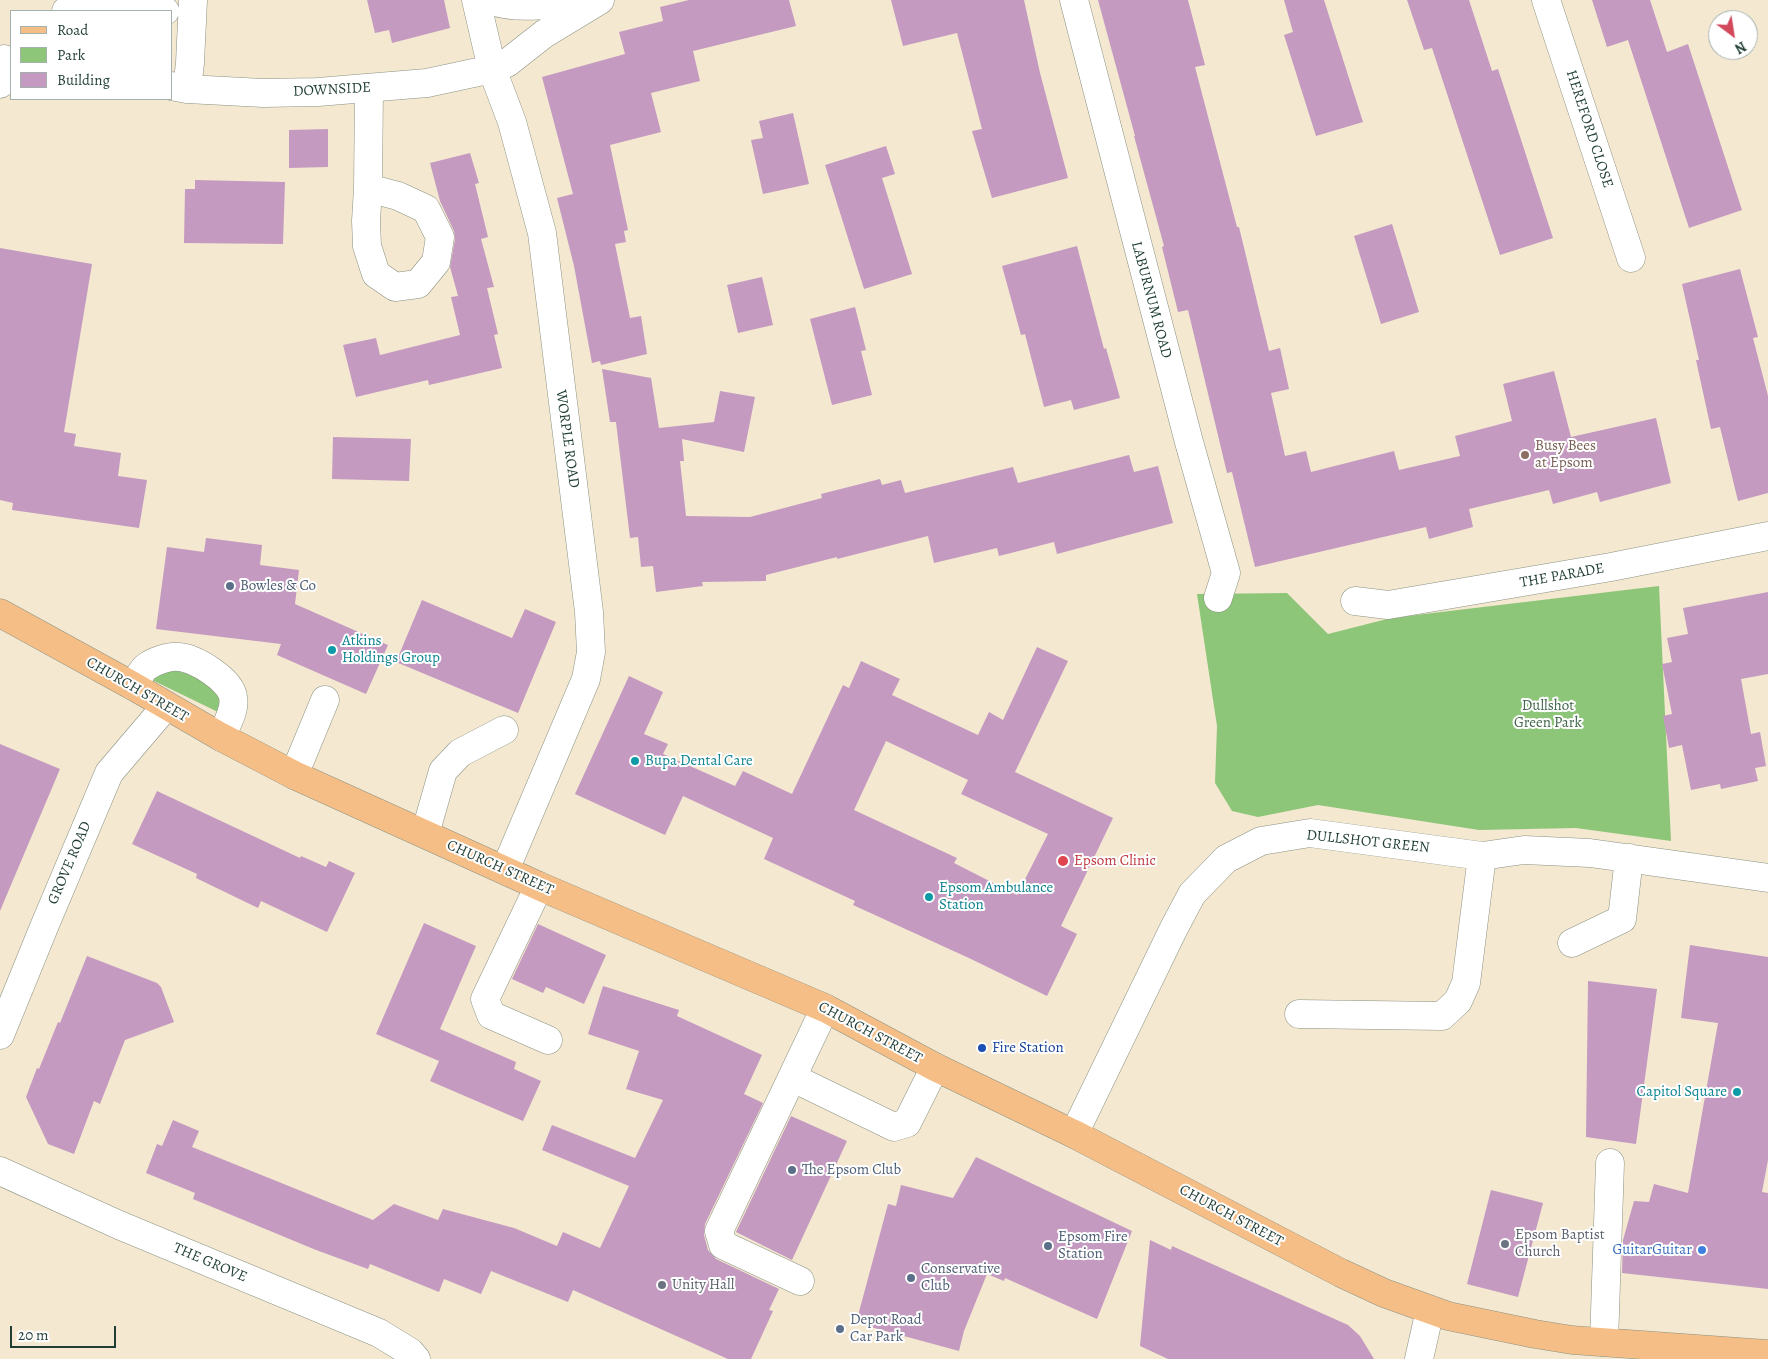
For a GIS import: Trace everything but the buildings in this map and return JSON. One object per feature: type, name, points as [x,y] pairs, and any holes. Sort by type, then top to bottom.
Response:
[{"type":"main road","name":"CHURCH STREET","points":[[0,613],[221,737],[294,775],[539,886],[825,1008],[935,1067],[1074,1134],[1341,1273],[1384,1293],[1448,1316],[1572,1340],[1768,1354]]},
{"type":"street","name":"WORPLE ROAD","points":[[476,0],[492,69],[512,122],[542,233],[589,612],[591,652],[586,679],[505,870]]},
{"type":"street","points":[[489,0],[510,6],[529,7],[567,2],[599,1]]},
{"type":"street","name":"LABURNUM ROAD","points":[[1074,0],[1176,394],[1226,573],[1218,598]]},
{"type":"street","name":"HEREFORD CLOSE","points":[[1546,0],[1631,258]]},
{"type":"street","name":"DOWNSIDE","points":[[179,88],[263,93],[318,92],[427,83],[507,64],[544,34],[599,1]]},
{"type":"street","points":[[71,10],[96,5],[154,10]]},
{"type":"street","points":[[179,88],[186,9]]},
{"type":"street","points":[[368,188],[369,88]]},
{"type":"street","name":"THE PARADE","points":[[1355,601],[1388,605],[1612,567],[1768,536]]},
{"type":"street","points":[[133,686],[145,668],[160,660],[179,657],[205,667],[220,677],[231,690],[234,698],[233,707],[221,737]]},
{"type":"street","points":[[294,775],[325,700]]},
{"type":"street","name":"GROVE ROAD","points":[[0,1035],[108,774],[166,706]]},
{"type":"street","points":[[425,834],[443,771],[460,753],[504,730]]},
{"type":"street","name":"DULLSHOT GREEN","points":[[1074,1134],[1192,894],[1226,859],[1261,841],[1310,833],[1482,856],[1524,850],[1590,853],[1768,878]]},
{"type":"street","points":[[1299,1014],[1442,1016],[1458,1001],[1466,983],[1482,856]]},
{"type":"street","points":[[1572,944],[1622,920],[1629,858]]},
{"type":"street","points":[[539,886],[485,999],[491,1015],[548,1040]]},
{"type":"street","points":[[800,1281],[724,1245],[719,1231],[825,1008]]},
{"type":"street","points":[[793,1078],[894,1127],[907,1123],[935,1067]]},
{"type":"street","points":[[1604,1342],[1610,1163]]},
{"type":"street","name":"THE GROVE","points":[[0,1171],[119,1225],[379,1333],[410,1352],[416,1359]]},
{"type":"street","points":[[1419,1359],[1430,1310]]},
{"type":"green space","name":"Dullshot Green Park","points":[[1659,586],[1671,841],[1576,828],[1479,830],[1318,805],[1258,817],[1232,811],[1215,783],[1217,726],[1197,594],[1287,593],[1328,634],[1391,618]]},
{"type":"green space","points":[[161,668],[197,672],[222,697],[220,713],[148,678]]},
{"type":"place","name":"Busy Bees at Epsom","points":[[1525,455]]},
{"type":"place","name":"Bowles & Co","points":[[230,586]]},
{"type":"place","name":"Atkins Holdings Group","points":[[332,650]]},
{"type":"place","name":"Bupa Dental Care","points":[[635,761]]},
{"type":"place","name":"Epsom Clinic","points":[[1063,861]]},
{"type":"place","name":"Epsom Ambulance Station","points":[[929,897]]},
{"type":"place","name":"Fire Station","points":[[982,1048]]},
{"type":"place","name":"Capitol Square","points":[[1737,1092]]},
{"type":"place","name":"The Epsom Club","points":[[792,1170]]},
{"type":"place","name":"Epsom Baptist Church","points":[[1505,1244]]},
{"type":"place","name":"Epsom Fire Station","points":[[1048,1246]]},
{"type":"place","name":"GuitarGuitar","points":[[1702,1250]]},
{"type":"place","name":"Conservative Club","points":[[911,1278]]},
{"type":"place","name":"Unity Hall","points":[[662,1285]]},
{"type":"place","name":"Depot Road Car Park","points":[[840,1329]]}]
